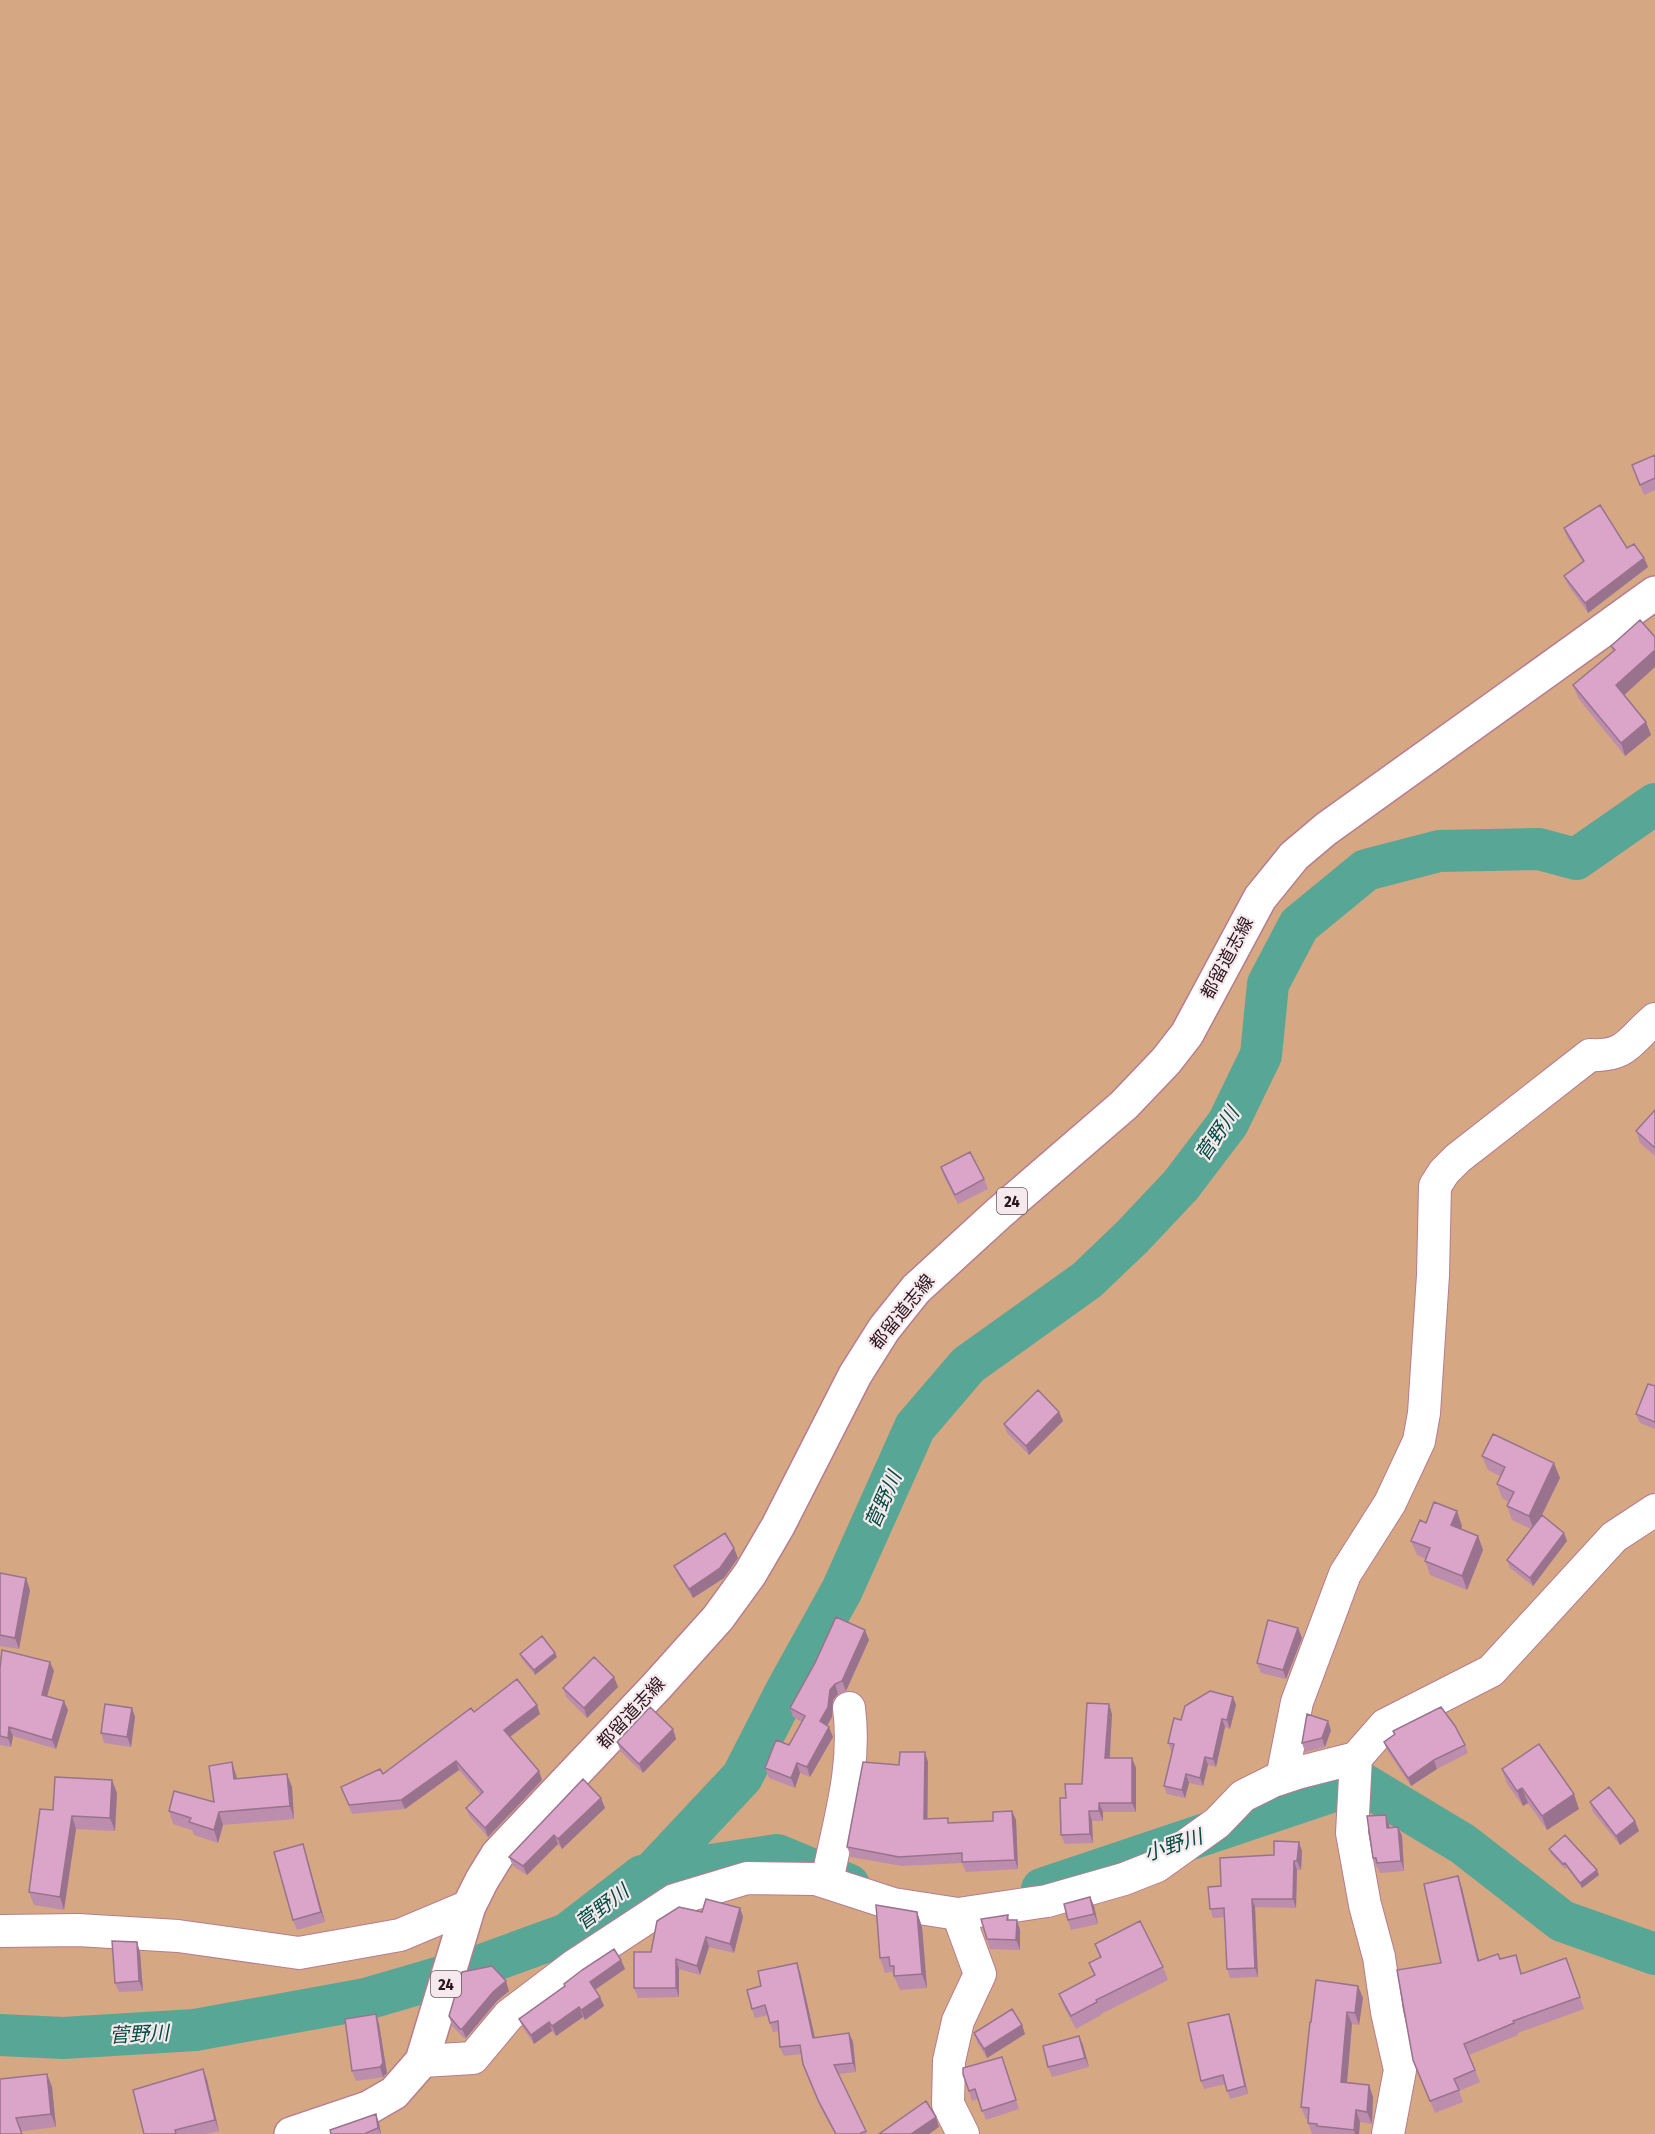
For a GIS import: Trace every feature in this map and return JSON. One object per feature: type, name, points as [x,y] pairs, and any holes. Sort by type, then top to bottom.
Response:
[{"type":"main road","name":"都留道志線","points":[[291,2134],[368,2108],[394,2093],[422,2061],[470,1906],[498,1854],[718,1618],[778,1526],[855,1375],[884,1329],[916,1288],[1124,1105],[1166,1061],[1187,1034],[1260,897],[1294,856],[1326,829],[1655,593]]},
{"type":"street","points":[[1282,1778],[1297,1702],[1345,1574],[1390,1503],[1419,1441],[1425,1402],[1435,1186],[1444,1172],[1458,1158],[1590,1055],[1605,1056],[1622,1050],[1655,1019]]},
{"type":"street","points":[[422,2061],[473,2058],[509,2015],[575,1965],[674,1900],[747,1878],[816,1879],[893,1904],[958,1914],[1047,1901],[1124,1879],[1157,1866],[1217,1823],[1244,1796],[1282,1778],[1356,1758],[1385,1725],[1491,1671],[1614,1537],[1655,1510]]},
{"type":"street","points":[[827,1882],[850,1772],[852,1746],[849,1708]]},
{"type":"street","points":[[1356,1758],[1352,1833],[1365,1905],[1379,1957],[1387,2012],[1400,2070],[1388,2134]]},
{"type":"street","points":[[0,1930],[78,1930],[178,1936],[299,1953],[400,1935],[470,1906]]},
{"type":"street","points":[[958,1914],[980,1974],[958,2021],[949,2061],[948,2104],[963,2134]]},
{"type":"shaded area","points":[[0,0],[1655,0],[1655,2134],[0,2134]]},
{"type":"building","points":[[1655,455],[1655,478],[1640,485],[1632,465]]},
{"type":"building","points":[[1600,505],[1627,548],[1634,544],[1644,558],[1585,603],[1564,576],[1584,561],[1564,528]]},
{"type":"building","points":[[1640,620],[1655,637],[1655,650],[1616,685],[1646,722],[1621,743],[1573,685],[1615,650],[1611,646]]},
{"type":"building","points":[[1655,1110],[1655,1148],[1636,1131]]},
{"type":"building","points":[[970,1152],[984,1179],[955,1195],[941,1167]]},
{"type":"building","points":[[1648,1384],[1655,1386],[1655,1422],[1636,1414]]},
{"type":"building","points":[[1038,1390],[1059,1412],[1026,1446],[1004,1424]]},
{"type":"building","points":[[1493,1434],[1554,1463],[1529,1516],[1507,1506],[1514,1492],[1497,1484],[1505,1467],[1482,1456]]},
{"type":"building","points":[[1434,1502],[1457,1511],[1451,1525],[1478,1536],[1462,1576],[1425,1561],[1430,1548],[1411,1541],[1420,1520],[1426,1523]]},
{"type":"building","points":[[1542,1515],[1564,1533],[1530,1578],[1507,1560]]},
{"type":"building","points":[[725,1533],[734,1548],[720,1568],[689,1589],[674,1566]]},
{"type":"building","points":[[0,1573],[26,1578],[15,1638],[0,1635]]},
{"type":"building","points":[[836,1617],[865,1630],[842,1681],[830,1690],[828,1707],[820,1721],[829,1727],[807,1767],[797,1763],[791,1778],[765,1768],[776,1740],[789,1745],[805,1716],[790,1708],[815,1663]]},
{"type":"building","points":[[1268,1620],[1298,1628],[1283,1670],[1257,1663]]},
{"type":"building","points":[[542,1636],[555,1653],[534,1670],[520,1654]]},
{"type":"building","points":[[2,1650],[50,1662],[42,1695],[64,1701],[52,1740],[9,1727],[8,1738],[0,1736]]},
{"type":"building","points":[[594,1657],[614,1677],[584,1708],[563,1688]]},
{"type":"building","points":[[517,1679],[537,1705],[504,1730],[539,1771],[485,1828],[466,1808],[483,1792],[456,1761],[401,1800],[349,1805],[341,1787],[380,1769],[383,1774],[471,1708],[474,1712]]},
{"type":"building","points":[[1210,1691],[1233,1697],[1227,1720],[1222,1719],[1213,1759],[1205,1757],[1200,1778],[1186,1774],[1182,1790],[1164,1786],[1174,1744],[1168,1743],[1174,1718],[1181,1720],[1185,1706]]},
{"type":"building","points":[[1087,1703],[1109,1704],[1105,1758],[1132,1758],[1132,1803],[1099,1803],[1099,1811],[1089,1811],[1090,1834],[1061,1835],[1060,1798],[1066,1798],[1065,1784],[1082,1784]]},
{"type":"building","points":[[105,1704],[132,1708],[127,1737],[101,1733]]},
{"type":"building","points":[[650,1707],[673,1729],[639,1764],[617,1742]]},
{"type":"building","points":[[1441,1707],[1465,1745],[1434,1760],[1408,1778],[1384,1742],[1395,1734],[1393,1731]]},
{"type":"building","points":[[1307,1714],[1328,1721],[1322,1738],[1302,1743]]},
{"type":"building","points":[[1539,1744],[1574,1794],[1542,1816],[1522,1788],[1517,1791],[1502,1769]]},
{"type":"building","points":[[900,1752],[925,1752],[924,1819],[948,1818],[948,1823],[993,1821],[993,1812],[1012,1811],[1015,1860],[962,1862],[962,1853],[899,1857],[847,1847],[863,1762],[899,1765]]},
{"type":"building","points":[[232,1762],[234,1779],[287,1774],[290,1806],[219,1812],[214,1830],[189,1822],[191,1818],[169,1811],[174,1791],[214,1802],[209,1766]]},
{"type":"building","points":[[55,1777],[112,1780],[110,1818],[72,1816],[60,1897],[29,1892],[40,1809],[53,1810]]},
{"type":"building","points":[[583,1779],[601,1798],[558,1839],[554,1835],[523,1866],[509,1857]]},
{"type":"building","points":[[1609,1787],[1635,1821],[1616,1836],[1590,1802]]},
{"type":"building","points":[[1386,1815],[1387,1828],[1398,1827],[1401,1861],[1377,1863],[1376,1858],[1373,1858],[1367,1816]]},
{"type":"building","points":[[1565,1835],[1597,1870],[1580,1883],[1565,1863],[1563,1864],[1549,1849]]},
{"type":"building","points":[[1274,1841],[1299,1842],[1297,1861],[1294,1861],[1293,1899],[1252,1899],[1255,1968],[1227,1969],[1224,1908],[1210,1909],[1208,1887],[1221,1886],[1220,1858],[1274,1855]]},
{"type":"building","points":[[303,1844],[321,1912],[293,1920],[274,1852]]},
{"type":"building","points":[[1458,1876],[1478,1961],[1498,1954],[1500,1959],[1516,1955],[1521,1974],[1566,1958],[1580,1997],[1513,2021],[1514,2023],[1464,2044],[1475,2070],[1454,2079],[1459,2090],[1430,2101],[1413,2060],[1397,1970],[1441,1963],[1424,1884]]},
{"type":"building","points":[[1090,1897],[1094,1914],[1068,1920],[1064,1904]]},
{"type":"building","points":[[706,1899],[740,1908],[730,1944],[706,1937],[697,1966],[676,1959],[676,1988],[634,1988],[634,1952],[651,1952],[657,1921],[679,1907],[702,1912]]},
{"type":"building","points":[[876,1905],[917,1912],[922,1974],[894,1976],[894,1966],[890,1966],[889,1957],[880,1958]]},
{"type":"building","points":[[1008,1915],[1007,1920],[1017,1920],[1016,1940],[987,1939],[981,1919]]},
{"type":"building","points":[[1140,1921],[1163,1967],[1096,2000],[1097,2002],[1071,2016],[1059,1994],[1095,1975],[1089,1963],[1101,1957],[1095,1944]]},
{"type":"building","points":[[112,1941],[137,1942],[139,1981],[115,1983]]},
{"type":"building","points":[[614,1949],[621,1960],[590,1982],[600,1997],[581,2010],[579,2007],[552,2026],[549,2022],[531,2035],[519,2019],[565,1986],[564,1984],[582,1970]]},
{"type":"building","points":[[797,1963],[813,2038],[849,2033],[853,2063],[834,2065],[866,2131],[859,2134],[836,2134],[803,2064],[800,2045],[780,2047],[778,2021],[770,2023],[765,2005],[752,2009],[747,1990],[761,1986],[758,1971]]},
{"type":"building","points":[[492,1966],[506,1981],[460,2029],[449,2016],[462,1972]]},
{"type":"building","points":[[1316,1980],[1358,1986],[1355,2013],[1347,2012],[1341,2082],[1369,2085],[1367,2112],[1356,2110],[1354,2130],[1308,2123],[1309,2108],[1301,2107]]},
{"type":"building","points":[[1012,2009],[1022,2025],[984,2049],[974,2033]]},
{"type":"building","points":[[376,2014],[383,2063],[380,2067],[352,2071],[345,2019]]},
{"type":"building","points":[[1229,2014],[1245,2086],[1227,2091],[1223,2075],[1201,2081],[1188,2023]]},
{"type":"building","points":[[1079,2036],[1085,2058],[1048,2067],[1043,2046]]},
{"type":"building","points":[[1002,2057],[1016,2100],[982,2111],[975,2089],[969,2091],[963,2068]]},
{"type":"building","points":[[203,2069],[215,2120],[175,2130],[176,2134],[144,2134],[133,2090]]},
{"type":"building","points":[[47,2074],[51,2114],[16,2118],[22,2134],[0,2134],[0,2079]]},
{"type":"building","points":[[926,2101],[936,2117],[911,2134],[879,2134]]},
{"type":"building","points":[[376,2114],[378,2128],[366,2134],[331,2134],[330,2130]]},
{"type":"waterway","name":"菅野川","points":[[651,1874],[742,1777],[842,1590],[915,1427],[968,1365],[1087,1280],[1132,1237],[1181,1185],[1228,1123],[1261,1055],[1268,984],[1299,925],[1366,870],[1439,851],[1539,849],[1576,859],[1655,804]]},
{"type":"waterway","name":"小野川","points":[[1042,1889],[1360,1782],[1463,1844],[1562,1921],[1655,1954]]},
{"type":"waterway","name":"菅野川","points":[[0,2035],[63,2038],[195,2030],[366,1999],[479,1966],[567,1934],[642,1876],[651,1874],[777,1855],[849,1885]]}]
